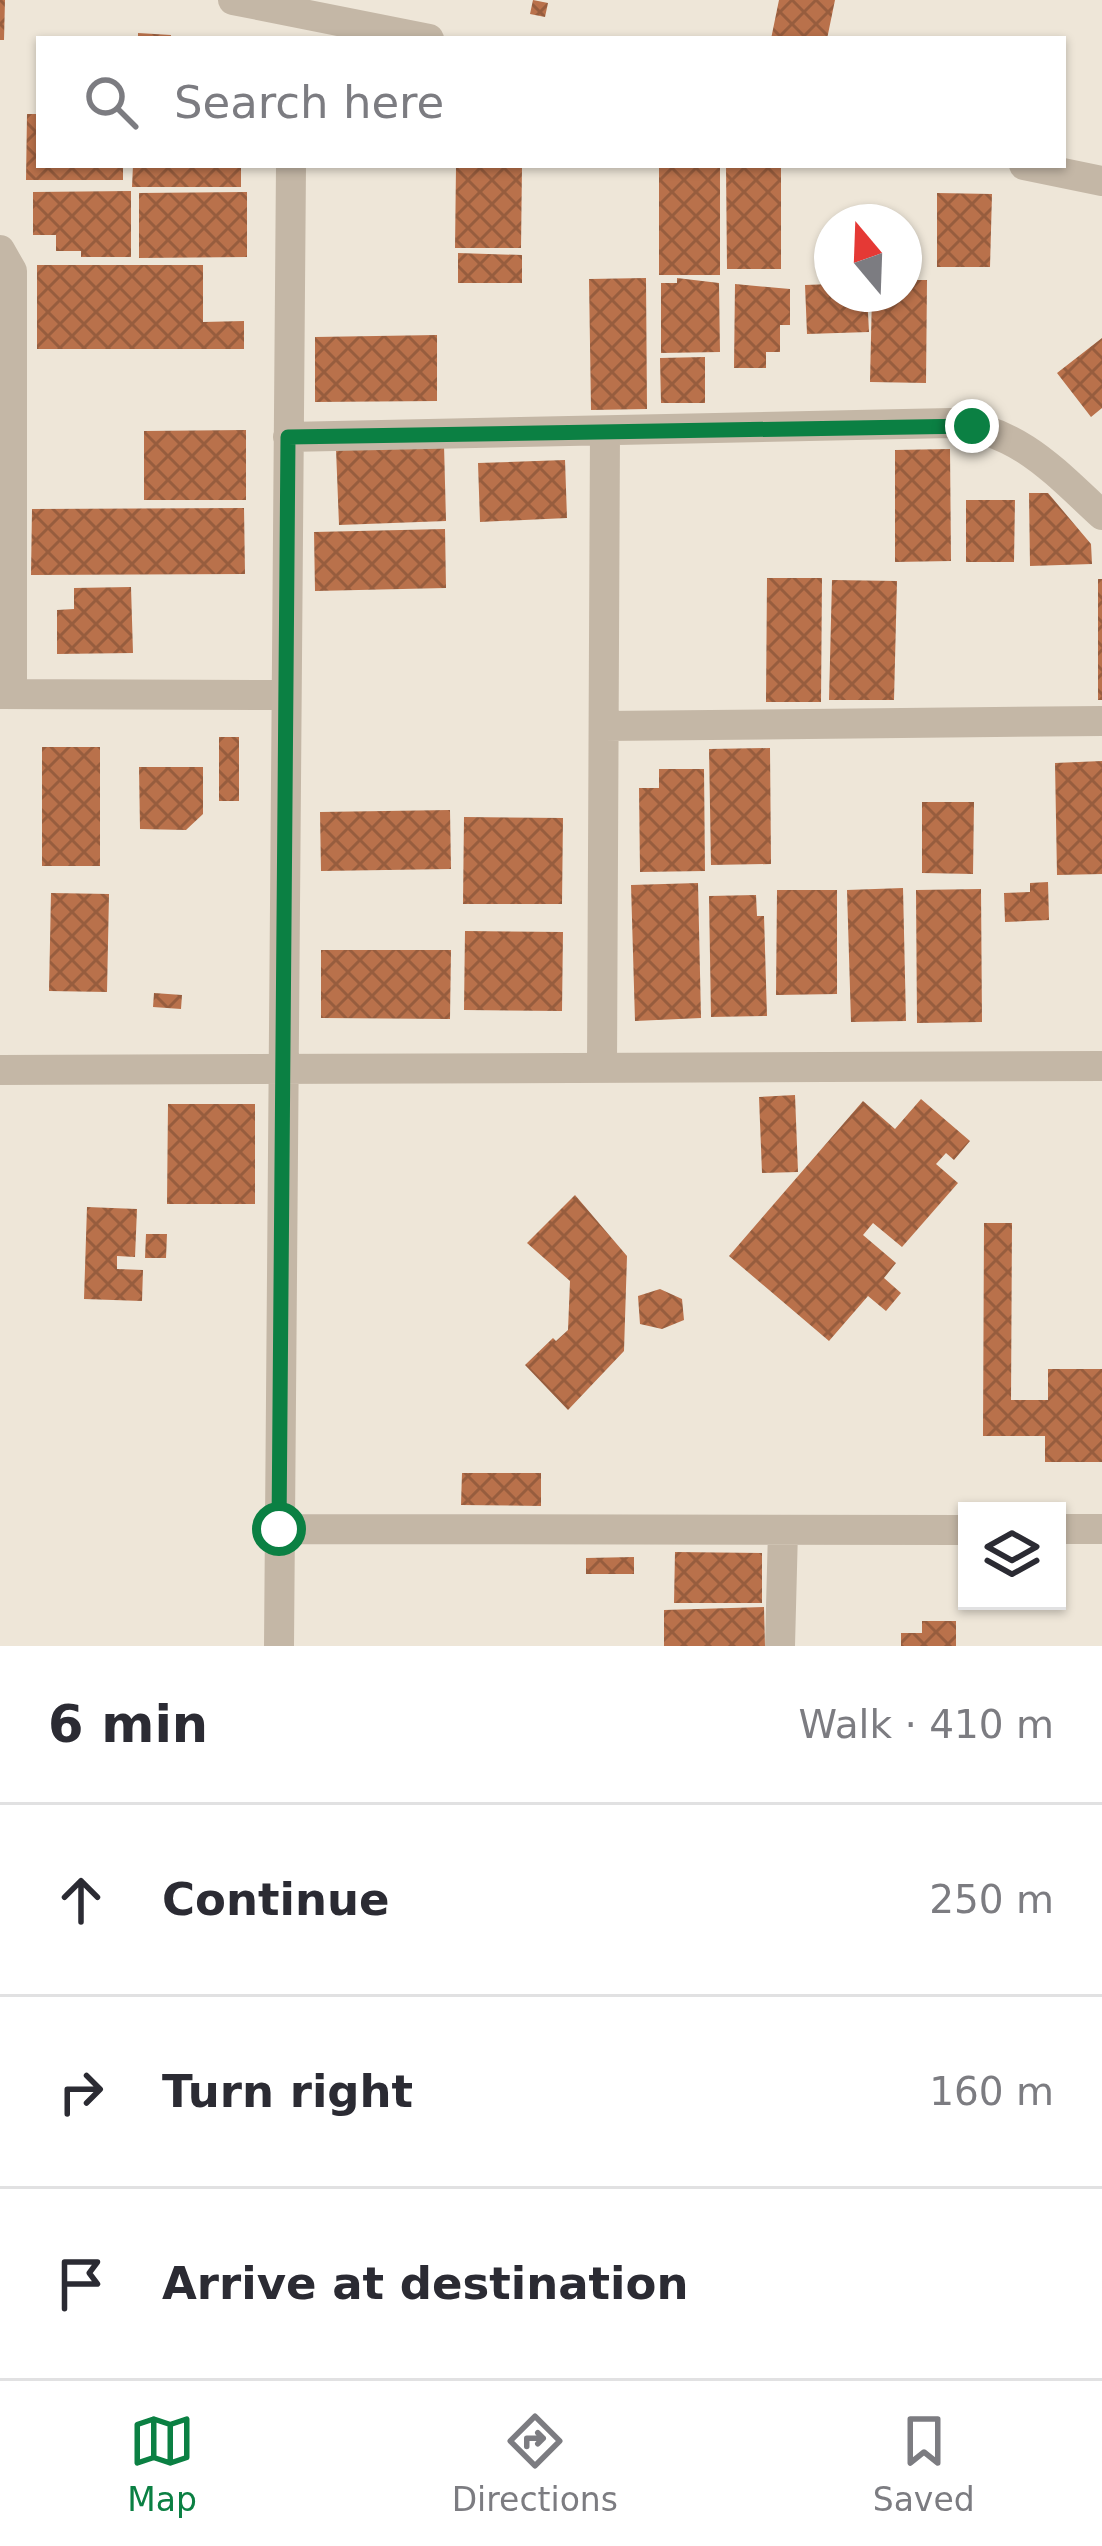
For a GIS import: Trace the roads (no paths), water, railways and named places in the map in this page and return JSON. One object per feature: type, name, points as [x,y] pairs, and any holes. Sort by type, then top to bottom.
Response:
[{"type":"street","points":[[233,0],[293,25],[400,36]]},
{"type":"street","points":[[279,1646],[291,168]]},
{"type":"street","points":[[1039,168],[1102,181]]},
{"type":"street","points":[[0,250],[12,271],[6,694],[285,695]]},
{"type":"street","points":[[288,437],[972,426],[1015,441],[1035,454],[1102,515]]},
{"type":"street","points":[[602,1066],[605,431]]},
{"type":"street","points":[[604,726],[1102,722]]},
{"type":"street","points":[[0,1070],[1102,1066]]},
{"type":"street","points":[[279,1529],[958,1530]]},
{"type":"street","points":[[1066,1529],[1102,1529]]},
{"type":"street","points":[[780,1646],[782,1530]]}]
